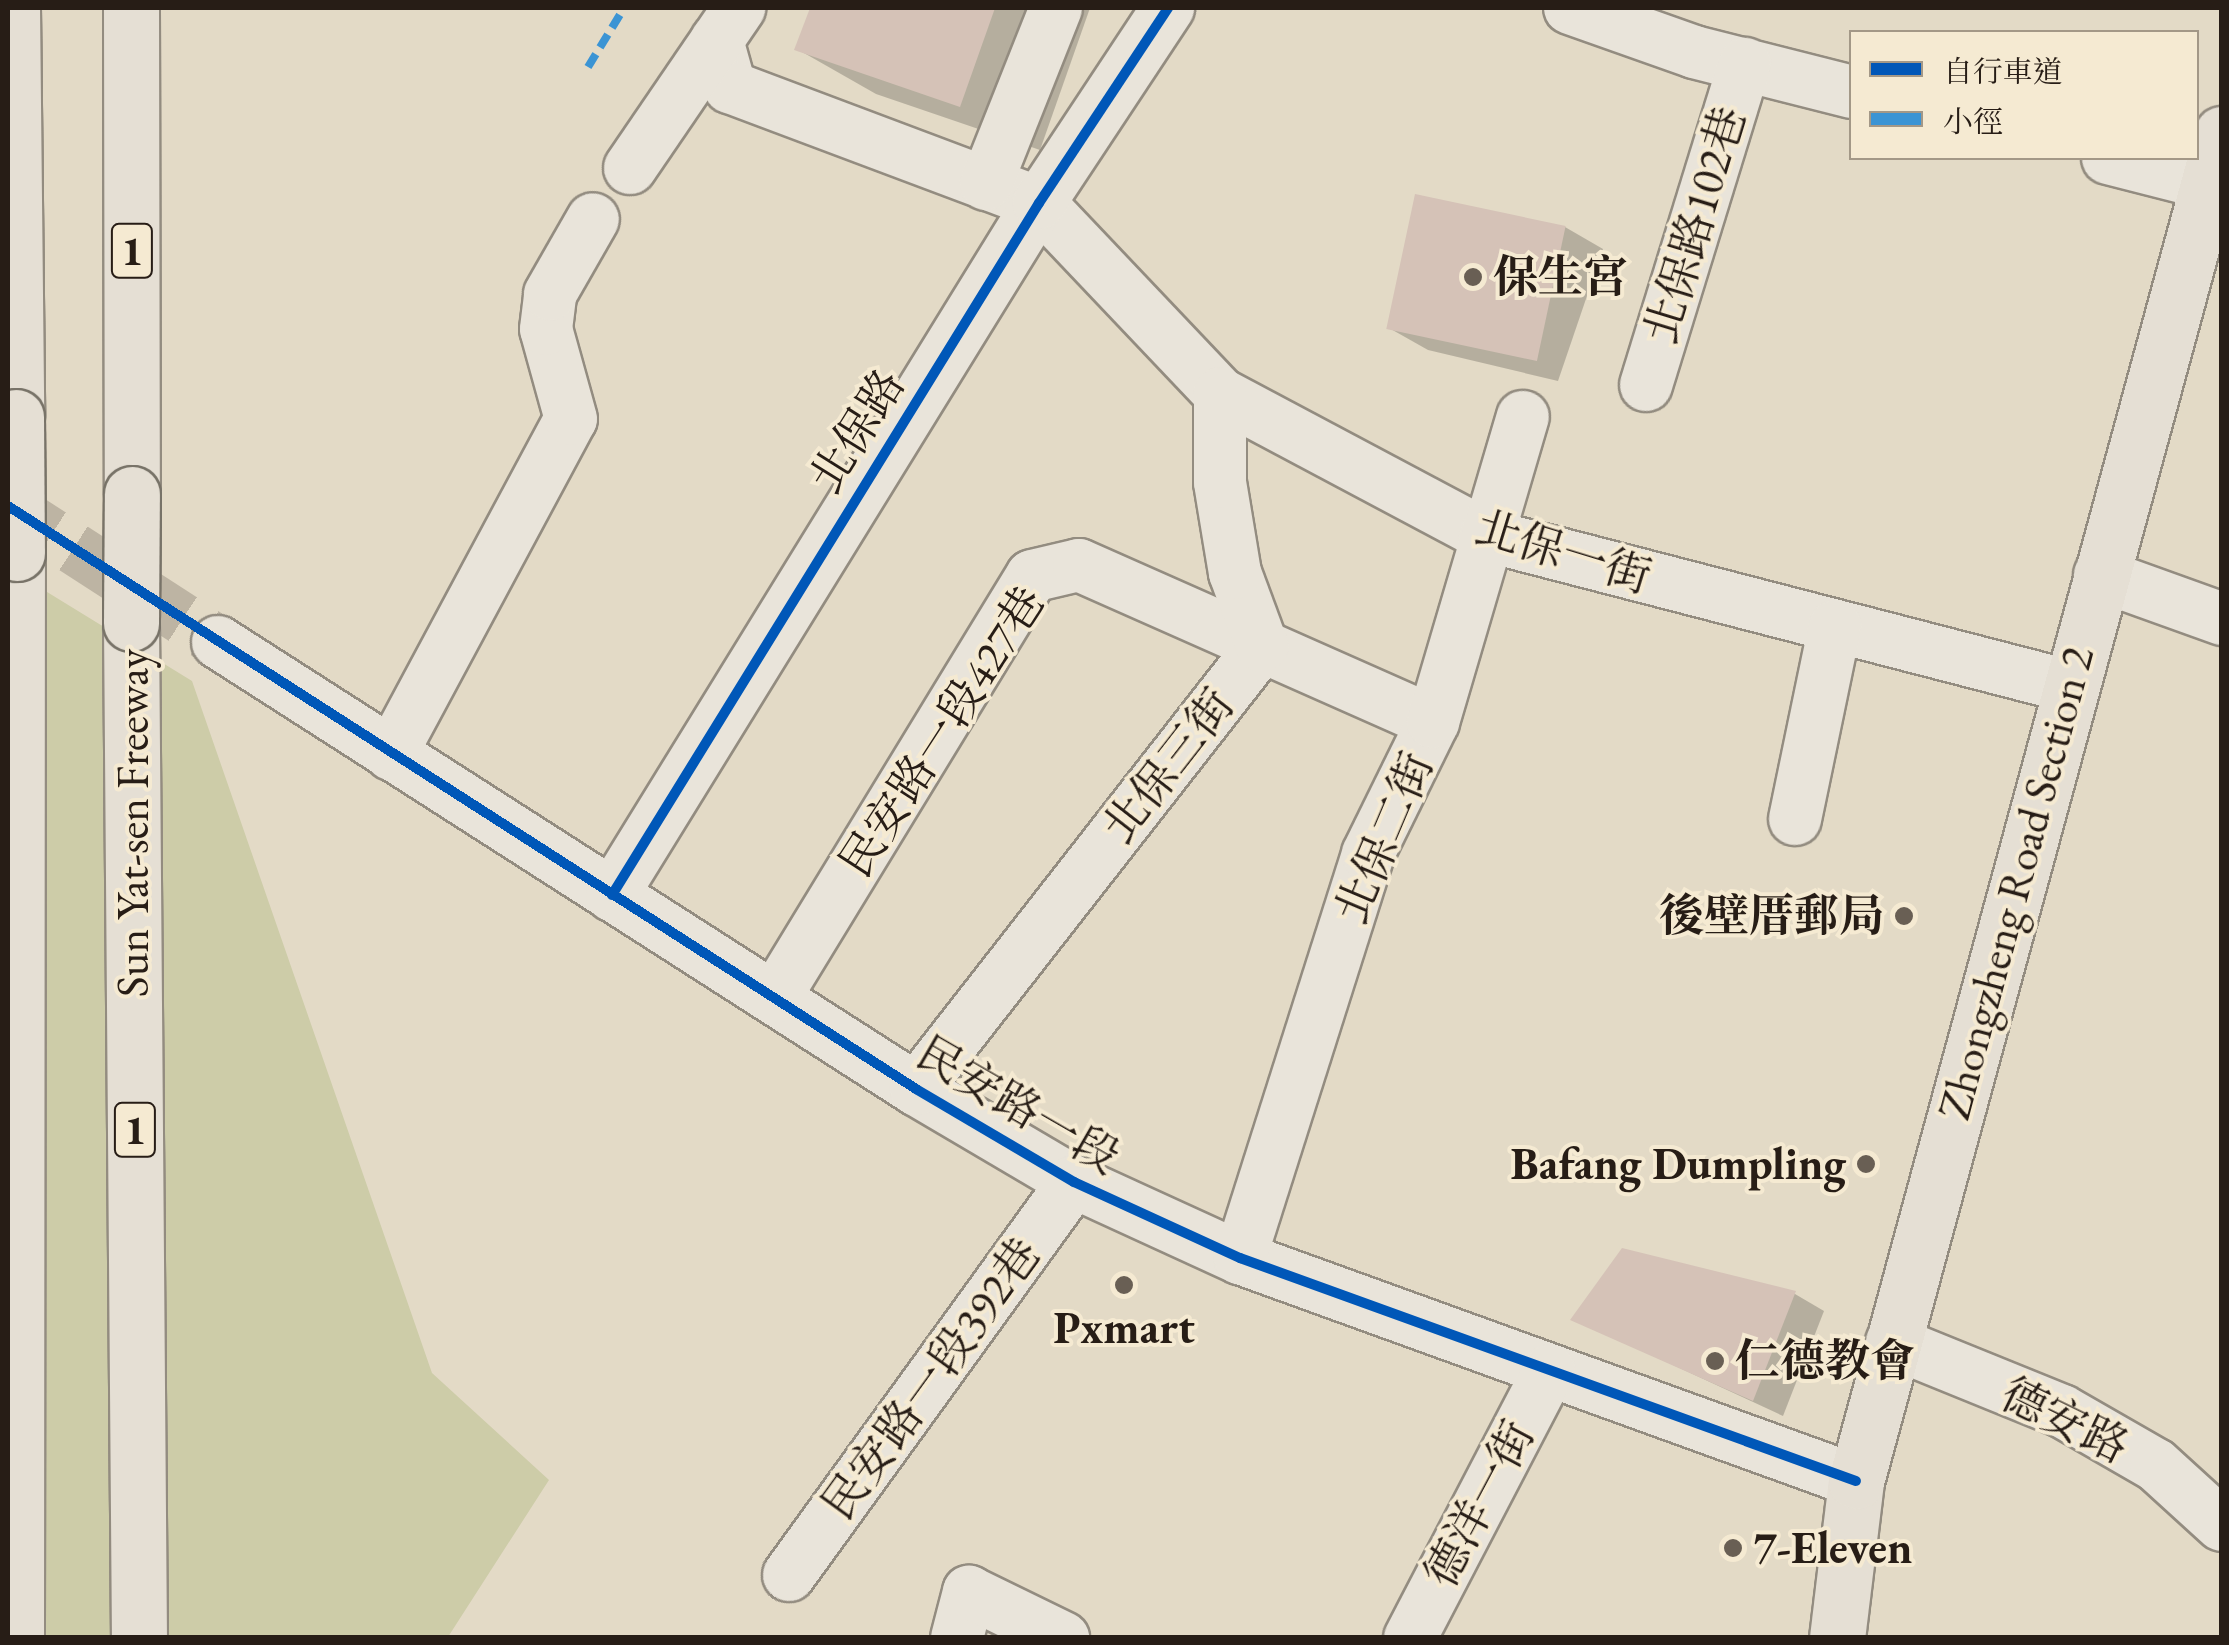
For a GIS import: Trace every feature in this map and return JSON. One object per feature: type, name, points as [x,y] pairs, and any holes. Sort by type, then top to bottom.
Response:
[{"type":"main road","points":[[12,8],[18,553],[16,1638]]},
{"type":"main road","name":"Sun Yat-sen Freeway","points":[[131,8],[131,623],[140,1638]]},
{"type":"main road","name":"Zhongzheng Road Section 2","points":[[1837,1638],[1856,1482],[1892,1342],[2068,686],[2217,168]]},
{"type":"street","points":[[986,184],[1056,8]]},
{"type":"street","name":"北保路","points":[[612,896],[1039,203],[1168,8]]},
{"type":"street","points":[[1570,8],[1744,64],[1849,91]]},
{"type":"street","points":[[728,24],[730,87],[1039,203]]},
{"type":"street","points":[[630,168],[728,24]]},
{"type":"street","name":"北保路102巷","points":[[1646,384],[1744,64]]},
{"type":"street","points":[[2130,160],[2217,168]]},
{"type":"street","name":"北保一街","points":[[1039,203],[1220,394],[1485,536],[2068,686]]},
{"type":"street","points":[[391,754],[571,420],[546,329],[550,294],[593,219]]},
{"type":"street","name":"北保三街","points":[[916,1089],[1262,646],[1236,573],[1220,482],[1220,394]]},
{"type":"street","name":"北保二街","points":[[1240,1258],[1368,854],[1433,722],[1523,417]]},
{"type":"street","name":"民安路一段427巷","points":[[775,997],[1032,576],[1079,564],[1433,722]]},
{"type":"street","points":[[2100,575],[2222,619]]},
{"type":"street","points":[[1795,819],[1835,626]]},
{"type":"street","name":"民安路一段","points":[[218,642],[916,1089],[1074,1182],[1240,1258],[1856,1482]]},
{"type":"street","name":"民安路一段392巷","points":[[789,1576],[1074,1182]]},
{"type":"street","name":"德安路","points":[[1892,1342],[2062,1412],[2156,1465],[2222,1525]]},
{"type":"street","name":"德洋一街","points":[[1410,1638],[1549,1372]]},
{"type":"street","points":[[956,1638],[969,1592],[1063,1638]]},
{"type":"green space","points":[[8,568],[192,681],[432,1373],[549,1480],[448,1637],[8,1637]]},
{"type":"building","points":[[810,8],[995,8],[960,107],[794,50]]},
{"type":"building","name":"保生宮","points":[[1415,194],[1566,226],[1537,361],[1386,329]]},
{"type":"building","name":"仁德教會","points":[[1622,1248],[1796,1291],[1753,1401],[1570,1320]]},
{"type":"tunnel","points":[[8,506],[218,642]]},
{"type":"marked path","points":[[588,67],[624,8]]},
{"type":"cycle path","points":[[612,895],[1039,203],[1168,8]]},
{"type":"cycle path","points":[[8,506],[916,1089],[1074,1182],[1240,1258],[1856,1481]]},
{"type":"place","name":"保生宮","points":[[1473,277]]},
{"type":"place","name":"後壁厝郵局","points":[[1904,916]]},
{"type":"place","name":"Bafang Dumpling","points":[[1866,1164]]},
{"type":"place","name":"Pxmart","points":[[1124,1285]]},
{"type":"place","name":"仁德教會","points":[[1715,1361]]},
{"type":"place","name":"7-Eleven","points":[[1733,1548]]}]
